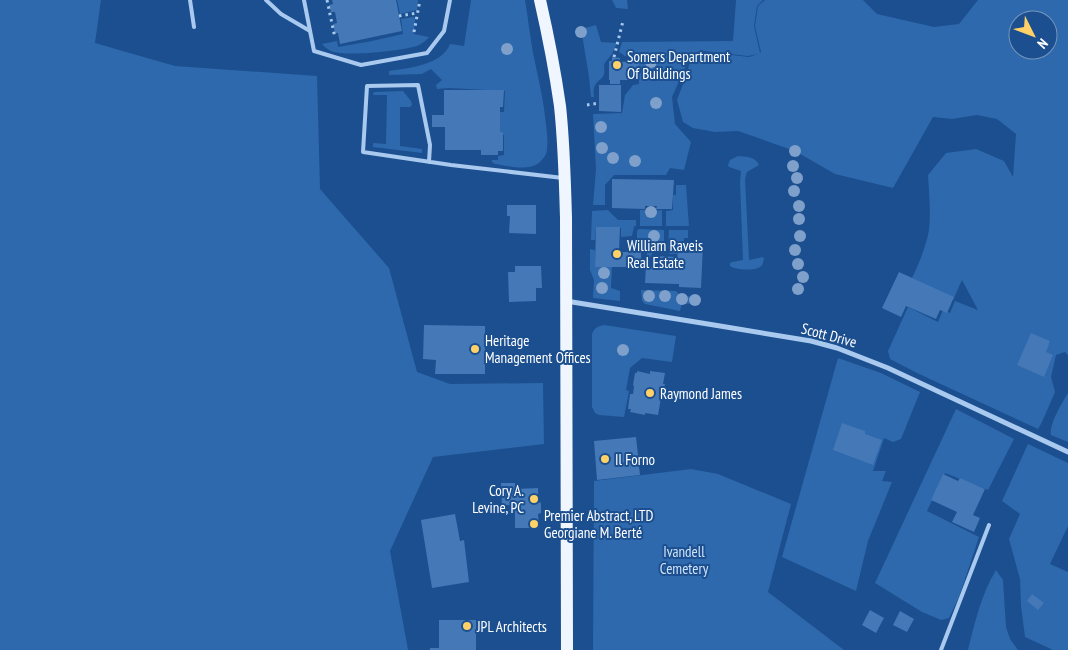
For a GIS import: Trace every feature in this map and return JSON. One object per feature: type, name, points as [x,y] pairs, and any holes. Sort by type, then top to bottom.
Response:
[{"type":"main road","points":[[540,0],[560,106],[565,178],[567,650]]},
{"type":"street","name":"Scott Drive","points":[[566,301],[811,341],[836,348],[888,368],[1068,452]]},
{"type":"lane","points":[[190,0],[194,27]]},
{"type":"lane","points":[[266,0],[281,14],[310,31]]},
{"type":"lane","points":[[304,0],[314,51],[361,65],[428,53],[444,30],[450,0]]},
{"type":"lane","points":[[429,162],[430,145],[418,85],[367,86],[363,152],[429,162],[565,178]]},
{"type":"lane","points":[[941,650],[988,525]]},
{"type":"path","points":[[327,0],[335,38]]},
{"type":"path","points":[[414,32],[420,0]]},
{"type":"path","points":[[399,16],[418,13]]},
{"type":"path","points":[[614,57],[623,21]]},
{"type":"path","points":[[587,105],[599,103]]},
{"type":"green space","points":[[0,0],[101,0],[95,43],[175,66],[317,76],[320,189],[389,268],[417,372],[450,384],[543,383],[544,444],[433,457],[390,551],[408,650],[0,650]]},
{"type":"green space","points":[[397,0],[418,0],[417,10],[400,14]]},
{"type":"green space","points":[[471,0],[525,0],[544,107],[547,137],[546,154],[540,162],[530,167],[518,168],[492,162],[492,160],[498,160],[498,156],[504,155],[504,135],[499,135],[499,112],[504,112],[505,91],[437,89],[436,85],[442,80],[431,69],[422,74],[389,75],[389,71],[415,67],[440,57],[450,44],[464,46]]},
{"type":"green space","points":[[612,0],[627,0],[628,9],[616,8]]},
{"type":"green space","points":[[736,0],[763,0],[757,6],[754,26],[760,53],[755,26],[758,6],[765,0],[863,0],[877,14],[934,27],[959,24],[978,0],[1068,0],[1068,355],[1065,352],[1056,355],[1051,377],[1055,392],[1038,429],[890,359],[888,351],[908,307],[938,322],[943,310],[950,313],[955,301],[978,310],[962,280],[953,300],[912,278],[922,255],[929,230],[928,175],[946,153],[976,149],[1004,161],[1013,177],[1016,134],[997,119],[977,115],[952,119],[933,117],[893,188],[835,174],[795,151],[738,131],[715,132],[693,128],[683,122],[677,100],[690,61],[705,52],[749,57],[758,54],[748,56],[704,51],[689,59],[672,97],[675,124],[691,142],[684,170],[670,168],[666,175],[614,175],[605,185],[605,205],[593,205],[596,169],[593,114],[622,113],[625,95],[633,85],[639,84],[639,58],[625,56],[619,52],[622,42],[733,41]]},
{"type":"green space","points":[[414,17],[414,34],[429,37],[422,44],[405,49],[384,52],[338,53],[331,51],[322,44],[337,41],[338,47],[403,34],[401,19]]},
{"type":"green space","points":[[596,25],[601,42],[617,43],[612,54],[604,64],[604,74],[594,88],[594,97],[591,97],[582,34],[585,28]]},
{"type":"green space","points":[[403,91],[412,105],[410,107],[400,107],[400,146],[422,149],[422,153],[373,147],[373,143],[386,144],[387,95],[373,95],[374,92]]},
{"type":"green space","points":[[738,156],[753,158],[759,165],[747,172],[745,179],[749,260],[763,257],[764,259],[761,266],[753,269],[740,269],[730,266],[732,262],[743,260],[741,171],[728,165],[730,160]]},
{"type":"green space","points":[[676,185],[686,185],[689,226],[666,226],[666,211],[673,210],[673,195],[676,195]]},
{"type":"green space","points":[[646,208],[655,208],[655,211],[662,210],[662,226],[640,226],[640,210],[646,210]]},
{"type":"green space","points":[[608,210],[618,220],[636,220],[632,236],[621,237],[621,228],[596,227],[595,240],[591,240],[592,211]]},
{"type":"green space","points":[[639,229],[664,230],[664,241],[659,242],[648,261],[647,243],[637,242],[637,231]]},
{"type":"green space","points":[[669,230],[688,230],[688,238],[684,238],[683,250],[678,250],[677,254],[669,254]]},
{"type":"green space","points":[[590,249],[595,250],[595,267],[612,267],[611,288],[620,291],[620,301],[593,298],[594,280],[590,270]]},
{"type":"green space","points":[[641,290],[676,291],[681,296],[700,297],[698,305],[682,303],[680,311],[645,304],[642,301]]},
{"type":"green space","points":[[604,325],[676,336],[672,362],[642,358],[630,368],[626,390],[629,391],[624,417],[599,415],[595,413],[592,407],[592,334],[596,328]]},
{"type":"green space","points":[[838,358],[881,373],[920,392],[901,439],[893,442],[884,438],[873,471],[886,471],[882,481],[892,482],[868,541],[856,591],[782,557]]},
{"type":"green space","points":[[1068,393],[1068,442],[1051,435],[1051,430],[1056,414]]},
{"type":"green space","points":[[956,409],[1014,439],[988,490],[945,473],[927,511],[979,537],[959,597],[949,618],[941,620],[922,612],[875,583]]},
{"type":"green space","points":[[1028,444],[1068,463],[1068,526],[1050,564],[1068,572],[1068,650],[1053,650],[1025,637],[1020,579],[1009,539],[1020,514],[1002,501]]},
{"type":"green space","name":"Ivandell Cemetery","points":[[691,469],[718,474],[791,504],[768,592],[844,650],[593,650],[594,481]]},
{"type":"green space","points":[[996,570],[1003,580],[1006,627],[1010,639],[1018,650],[968,650],[982,599]]},
{"type":"building","points":[[332,0],[396,0],[402,31],[340,44],[338,33],[335,33],[333,24],[337,23],[335,12],[331,12],[329,5],[333,4]]},
{"type":"building","points":[[612,57],[620,58],[620,62],[639,61],[639,80],[620,80],[620,84],[610,84],[609,61],[612,61]]},
{"type":"building","points":[[599,85],[621,85],[621,112],[599,111]]},
{"type":"building","points":[[444,90],[504,90],[503,107],[500,107],[500,132],[503,132],[503,151],[498,151],[498,155],[481,155],[481,150],[445,150],[445,127],[432,127],[432,115],[444,115]]},
{"type":"building","points":[[612,179],[674,180],[672,209],[656,209],[657,206],[645,206],[645,209],[612,208]]},
{"type":"building","points":[[507,205],[536,205],[536,234],[509,233],[510,216],[507,216]]},
{"type":"building","points":[[596,227],[620,227],[619,252],[641,252],[641,267],[595,267]]},
{"type":"building","points":[[689,244],[703,245],[701,288],[679,287],[679,284],[645,283],[646,267],[657,268],[658,256],[677,257],[678,252],[689,253]]},
{"type":"building","points":[[515,266],[541,266],[542,288],[536,288],[536,301],[509,302],[508,272],[515,272]]},
{"type":"building","points":[[899,272],[954,297],[947,313],[940,310],[936,319],[906,306],[901,317],[882,308]]},
{"type":"building","points":[[424,325],[485,326],[485,374],[435,374],[436,360],[423,359]]},
{"type":"building","points":[[1031,333],[1050,341],[1046,352],[1053,355],[1044,377],[1017,365]]},
{"type":"building","points":[[637,371],[650,374],[650,371],[665,373],[663,384],[665,384],[658,415],[630,412],[631,409],[628,409],[630,394],[633,394],[635,373]]},
{"type":"building","points":[[842,423],[865,431],[865,434],[882,440],[873,465],[833,450]]},
{"type":"building","points":[[636,437],[638,455],[642,455],[643,466],[639,466],[640,475],[597,480],[594,441]]},
{"type":"building","points":[[943,474],[958,481],[960,478],[985,489],[973,515],[980,518],[974,532],[952,522],[957,512],[931,500]]},
{"type":"building","points":[[501,483],[515,483],[515,489],[538,488],[538,502],[541,503],[541,513],[538,514],[539,528],[515,528],[515,505],[502,505]]},
{"type":"building","points":[[455,514],[460,541],[464,540],[469,582],[432,588],[421,520]]},
{"type":"building","points":[[1032,594],[1044,603],[1038,610],[1027,601]]},
{"type":"building","points":[[870,610],[884,618],[876,633],[862,625]]},
{"type":"building","points":[[900,611],[914,619],[907,632],[893,625]]},
{"type":"building","points":[[439,620],[476,620],[476,650],[430,650],[430,648],[439,648]]},
{"type":"place","name":"Somers Department Of Buildings","points":[[617,65]]},
{"type":"place","name":"William Raveis Real Estate","points":[[617,254]]},
{"type":"place","name":"Heritage Management Offices","points":[[475,349]]},
{"type":"place","name":"Raymond James","points":[[650,393]]},
{"type":"place","name":"Il Forno","points":[[605,459]]},
{"type":"place","name":"Cory A. Levine, PC","points":[[534,499]]},
{"type":"place","name":"Premier Abstract, LTD Georgiane M. Berté","points":[[534,524]]},
{"type":"place","name":"JPL Architects","points":[[467,626]]}]
